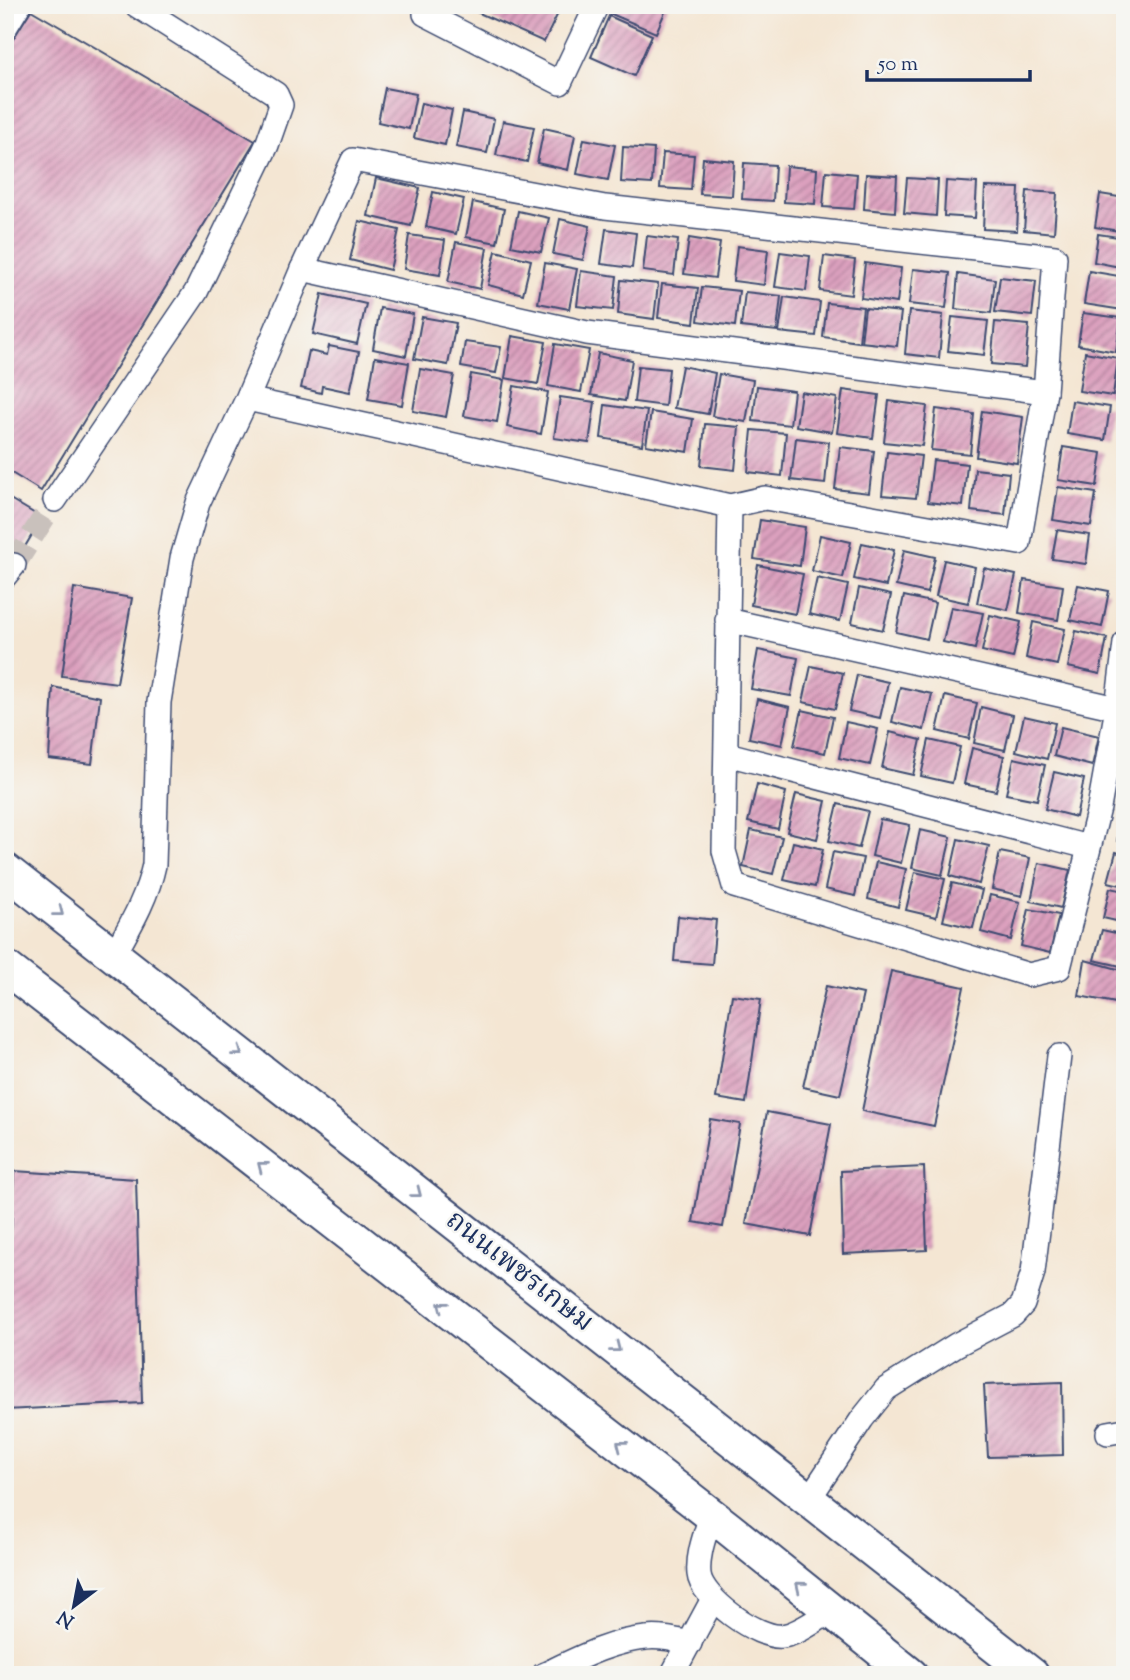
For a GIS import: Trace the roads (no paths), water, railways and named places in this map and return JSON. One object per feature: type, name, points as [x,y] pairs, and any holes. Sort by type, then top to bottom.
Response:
[{"type":"highway","name":"ถนนเพชรเกษม","points":[[5,870],[1032,1675]]},
{"type":"highway","points":[[5,967],[711,1515],[911,1675]]},
{"type":"street","points":[[5,28],[19,5]]},
{"type":"street","points":[[55,500],[196,292],[267,145],[281,105],[276,94],[135,5]]},
{"type":"street","points":[[429,5],[425,14],[560,83],[597,5]]},
{"type":"street","points":[[114,956],[139,910],[154,864],[159,702],[182,558],[198,503],[353,160],[605,207],[1055,257],[1045,392],[1019,542],[765,498],[730,506],[247,399]]},
{"type":"street","points":[[302,269],[587,333],[1045,392]]},
{"type":"street","points":[[730,506],[724,851],[734,886],[1029,975],[1059,968],[1099,808],[1117,708],[1125,643]]},
{"type":"street","points":[[727,620],[1117,708]]},
{"type":"street","points":[[727,754],[1088,847]]},
{"type":"street","points":[[809,1499],[862,1419],[886,1389],[956,1345],[1013,1315],[1023,1304],[1033,1272],[1059,1056]]},
{"type":"street","points":[[711,1515],[700,1555],[698,1575],[703,1587],[713,1599],[733,1616],[757,1630],[780,1637],[831,1611]]},
{"type":"street","points":[[672,1675],[713,1599]]},
{"type":"street","points":[[543,1675],[615,1645],[640,1639],[664,1638],[690,1643]]},
{"type":"tunnel","points":[[14,565],[55,500]]}]
